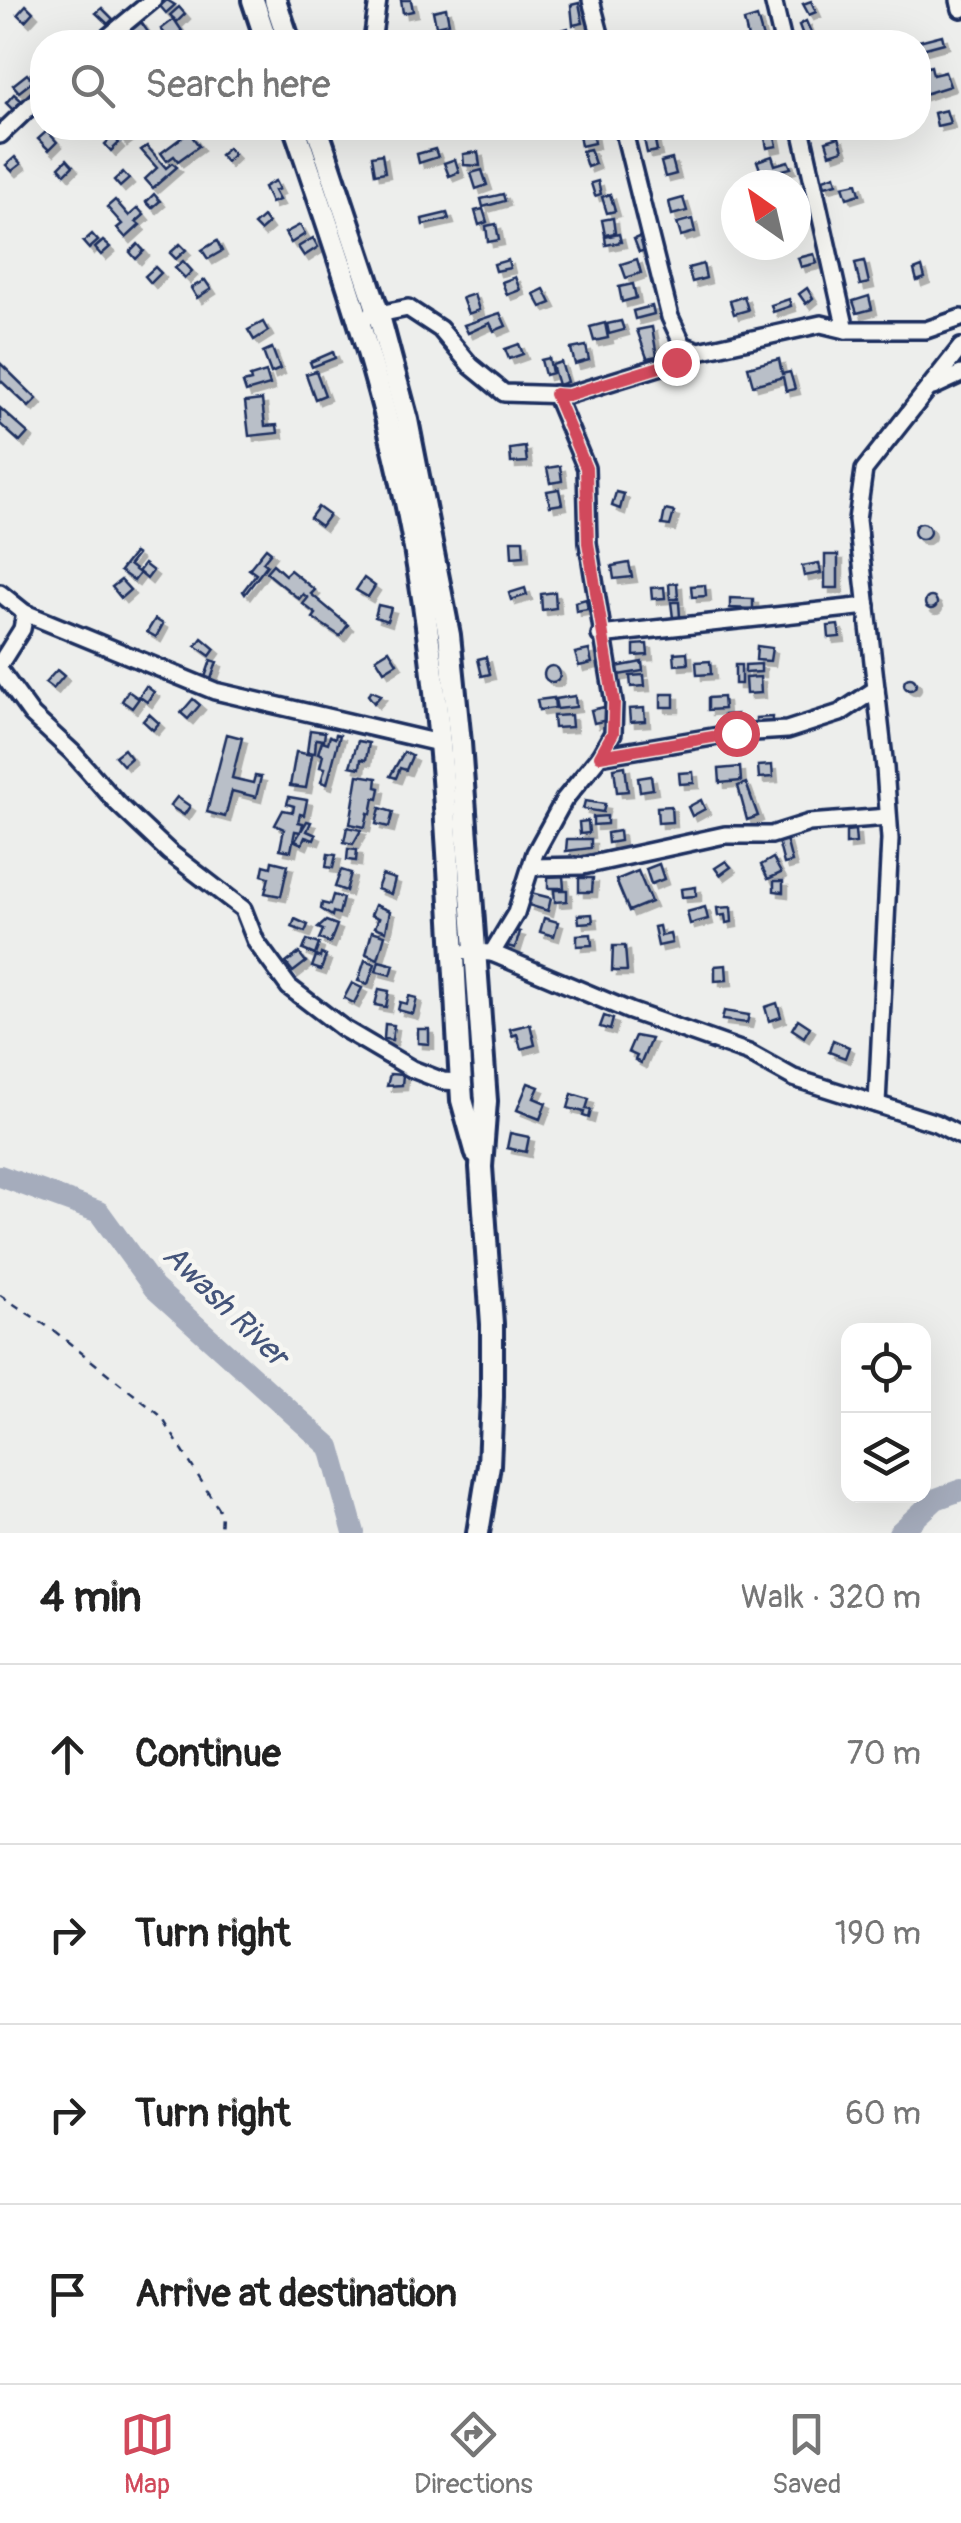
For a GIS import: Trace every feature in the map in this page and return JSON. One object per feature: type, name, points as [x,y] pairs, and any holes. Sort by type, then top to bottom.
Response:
[{"type":"main road","points":[[253,0],[263,30]]},
{"type":"main road","points":[[275,0],[285,30]]},
{"type":"main road","points":[[301,140],[407,420],[448,636],[460,744],[486,1101],[480,1167],[492,1324],[492,1396],[489,1465],[478,1533]]},
{"type":"main road","points":[[320,140],[369,316],[412,529],[439,744],[473,953],[461,1082],[480,1167]]},
{"type":"street","points":[[117,30],[153,0]]},
{"type":"street","points":[[374,30],[378,0]]},
{"type":"street","points":[[591,0],[599,30]]},
{"type":"street","points":[[774,0],[780,30]]},
{"type":"street","points":[[959,0],[961,10]]},
{"type":"street","points":[[0,135],[30,106]]},
{"type":"street","points":[[626,140],[670,317],[683,345],[699,351]]},
{"type":"street","points":[[805,140],[846,330]]},
{"type":"street","points":[[369,316],[408,308],[440,329],[471,366],[504,392],[568,395],[676,362],[699,351],[821,324],[846,330],[926,330],[961,318]]},
{"type":"street","points":[[877,1104],[888,818],[857,520],[864,470],[961,347]]},
{"type":"street","points":[[927,390],[961,374]]},
{"type":"street","points":[[555,394],[586,468],[588,543],[614,703],[613,733],[600,756],[564,800],[530,868],[516,913],[473,953],[748,1053],[794,1078],[936,1123],[961,1136]]},
{"type":"street","points":[[0,593],[26,613],[216,691],[439,744]]},
{"type":"street","points":[[600,635],[867,606]]},
{"type":"street","points":[[26,613],[22,629],[0,667],[32,716],[169,852],[243,909],[256,942],[289,987],[344,1029],[412,1069],[443,1081],[461,1082]]},
{"type":"street","points":[[600,756],[736,733],[786,730],[840,713],[876,689]]},
{"type":"street","points":[[530,868],[583,866],[725,836],[751,837],[809,824],[888,818]]},
{"type":"path","points":[[0,1295],[53,1330],[161,1416],[221,1514],[220,1533]]},
{"type":"building","points":[[167,0],[175,5],[166,13],[160,6]]},
{"type":"building","points":[[401,0],[411,0],[413,11],[403,13]]},
{"type":"building","points":[[811,1],[816,12],[809,15],[803,4]]},
{"type":"building","points":[[579,3],[583,23],[573,25],[571,5]]},
{"type":"building","points":[[26,5],[33,12],[25,21],[18,14]]},
{"type":"building","points":[[179,7],[185,14],[177,22],[170,15]]},
{"type":"building","points":[[102,8],[113,19],[108,24],[96,13]]},
{"type":"building","points":[[446,8],[449,23],[436,26],[433,11]]},
{"type":"building","points":[[757,17],[761,30],[746,30],[744,21]]},
{"type":"building","points":[[174,19],[181,30],[162,30]]},
{"type":"building","points":[[141,22],[147,30],[129,30]]},
{"type":"building","points":[[942,35],[944,43],[931,46],[931,38]]},
{"type":"building","points":[[931,66],[933,75],[945,72],[950,86],[931,92]]},
{"type":"building","points":[[27,74],[30,78],[30,83],[19,92],[13,85]]},
{"type":"building","points":[[14,94],[22,101],[13,110],[6,103]]},
{"type":"building","points":[[946,110],[950,123],[937,126],[934,113]]},
{"type":"building","points":[[39,140],[55,140],[49,150]]},
{"type":"building","points":[[109,140],[119,143],[111,151],[105,144]]},
{"type":"building","points":[[178,140],[195,140],[199,146],[178,161],[174,156],[167,161],[161,153]]},
{"type":"building","points":[[644,140],[655,140],[657,151],[647,153]]},
{"type":"building","points":[[765,140],[776,140],[777,146],[767,148]]},
{"type":"building","points":[[840,140],[843,150],[830,154],[826,141]]},
{"type":"building","points":[[147,146],[166,168],[172,163],[177,167],[153,188],[145,179],[157,168],[141,150]]},
{"type":"building","points":[[228,148],[234,154],[226,162],[220,155]]},
{"type":"building","points":[[435,149],[438,157],[419,163],[417,154]]},
{"type":"building","points":[[590,149],[595,164],[587,167],[582,151]]},
{"type":"building","points":[[478,152],[480,166],[464,165],[463,154]]},
{"type":"building","points":[[382,154],[385,172],[375,174],[372,156]]},
{"type":"building","points":[[772,156],[775,165],[788,161],[791,168],[760,170],[757,161]]},
{"type":"building","points":[[15,157],[21,164],[12,171],[6,165]]},
{"type":"building","points":[[67,159],[73,166],[65,174],[59,167]]},
{"type":"building","points":[[455,159],[459,172],[449,176],[444,163]]},
{"type":"building","points":[[672,159],[676,174],[665,177],[661,162]]},
{"type":"building","points":[[482,170],[487,185],[476,189],[471,173]]},
{"type":"building","points":[[123,172],[129,179],[120,187],[114,180]]},
{"type":"building","points":[[835,175],[837,183],[825,186],[823,179]]},
{"type":"building","points":[[275,181],[279,189],[274,191],[279,200],[271,203],[264,187]]},
{"type":"building","points":[[598,181],[601,194],[595,196],[591,183]]},
{"type":"building","points":[[857,183],[860,194],[847,198],[843,186]]},
{"type":"building","points":[[154,194],[160,201],[152,208],[146,202]]},
{"type":"building","points":[[503,194],[505,201],[483,207],[481,199]]},
{"type":"building","points":[[610,194],[615,211],[607,213],[602,197]]},
{"type":"building","points":[[683,198],[687,211],[672,215],[669,202]]},
{"type":"building","points":[[115,200],[129,216],[138,208],[144,215],[136,222],[140,225],[126,238],[117,228],[122,224],[107,207]]},
{"type":"building","points":[[483,209],[487,222],[479,225],[475,211]]},
{"type":"building","points":[[447,213],[449,219],[423,225],[422,219]]},
{"type":"building","points":[[263,217],[268,224],[260,231],[254,225]]},
{"type":"building","points":[[613,218],[615,233],[605,235],[602,220]]},
{"type":"building","points":[[692,219],[695,232],[681,236],[677,223]]},
{"type":"building","points":[[496,224],[499,240],[488,242],[486,226]]},
{"type":"building","points":[[300,225],[305,234],[291,243],[285,233]]},
{"type":"building","points":[[92,234],[98,241],[89,249],[83,242]]},
{"type":"building","points":[[619,234],[621,242],[606,245],[605,237]]},
{"type":"building","points":[[641,236],[646,250],[639,252],[634,239]]},
{"type":"building","points":[[313,238],[318,247],[304,256],[298,247]]},
{"type":"building","points":[[103,241],[110,247],[101,255],[95,248]]},
{"type":"building","points":[[217,241],[222,251],[208,259],[202,250]]},
{"type":"building","points":[[138,244],[144,251],[136,259],[130,252]]},
{"type":"building","points":[[180,244],[186,250],[176,259],[170,253]]},
{"type":"building","points":[[811,255],[817,263],[801,267],[799,260],[811,260]]},
{"type":"building","points":[[637,259],[641,273],[626,278],[621,264]]},
{"type":"building","points":[[508,260],[510,268],[496,271],[494,264]]},
{"type":"building","points":[[183,261],[192,271],[185,278],[175,268]]},
{"type":"building","points":[[864,261],[869,283],[860,285],[855,263]]},
{"type":"building","points":[[703,264],[706,278],[692,282],[688,268]]},
{"type":"building","points":[[155,267],[161,273],[151,283],[145,276]]},
{"type":"building","points":[[922,267],[925,278],[917,281],[914,270]]},
{"type":"building","points":[[515,277],[520,290],[507,295],[502,282]]},
{"type":"building","points":[[205,280],[211,289],[197,298],[191,288]]},
{"type":"building","points":[[633,284],[636,298],[622,302],[619,287]]},
{"type":"building","points":[[807,288],[813,298],[806,304],[799,294]]},
{"type":"building","points":[[544,289],[551,303],[541,307],[534,294]]},
{"type":"building","points":[[474,294],[479,310],[468,314],[462,298]]},
{"type":"building","points":[[744,296],[748,310],[734,314],[730,301]]},
{"type":"building","points":[[869,296],[872,309],[857,313],[853,301]]},
{"type":"building","points":[[789,299],[791,306],[773,312],[771,305]]},
{"type":"building","points":[[652,306],[654,314],[635,319],[633,311]]},
{"type":"building","points":[[500,313],[506,326],[494,331],[490,323],[468,333],[464,325]]},
{"type":"building","points":[[621,321],[624,330],[609,334],[607,324]]},
{"type":"building","points":[[263,322],[268,331],[254,340],[248,330]]},
{"type":"building","points":[[605,323],[608,338],[594,341],[590,327]]},
{"type":"building","points":[[652,327],[657,356],[647,358],[637,330]]},
{"type":"building","points":[[519,344],[523,354],[509,359],[505,349]]},
{"type":"building","points":[[586,346],[589,360],[575,364],[571,349]]},
{"type":"building","points":[[272,348],[280,369],[271,373],[263,352]]},
{"type":"building","points":[[333,352],[335,358],[312,367],[310,362]]},
{"type":"building","points":[[549,358],[552,373],[545,375],[541,360]]},
{"type":"building","points":[[779,359],[782,374],[790,372],[795,389],[786,391],[783,377],[753,385],[748,367]]},
{"type":"building","points":[[561,362],[567,382],[558,385],[552,365]]},
{"type":"building","points":[[0,363],[37,399],[29,407],[0,380]]},
{"type":"building","points":[[316,371],[325,395],[315,399],[306,374]]},
{"type":"building","points":[[266,372],[270,385],[246,392],[243,383]]},
{"type":"building","points":[[262,400],[265,426],[277,425],[278,433],[249,436],[245,402]]},
{"type":"building","points":[[0,408],[28,433],[20,442],[0,424]]},
{"type":"building","points":[[525,447],[527,462],[511,463],[510,449]]},
{"type":"building","points":[[560,466],[562,481],[550,483],[547,468]]},
{"type":"building","points":[[559,489],[562,504],[550,506],[547,491]]},
{"type":"building","points":[[616,492],[624,494],[620,509],[612,506]]},
{"type":"building","points":[[318,507],[329,515],[321,526],[310,518]]},
{"type":"building","points":[[665,510],[674,512],[670,526],[662,525]]},
{"type":"building","points":[[922,523],[930,531],[922,539],[914,531]]},
{"type":"building","points":[[511,540],[523,540],[524,556],[512,557]]},
{"type":"building","points":[[266,548],[271,552],[263,562],[267,565],[245,594],[243,591],[256,574],[249,569]]},
{"type":"building","points":[[134,553],[137,555],[129,565],[138,572],[144,564],[153,571],[147,579],[140,573],[134,581],[120,571]]},
{"type":"building","points":[[825,555],[838,555],[838,588],[825,588]]},
{"type":"building","points":[[629,563],[632,577],[614,579],[612,566]]},
{"type":"building","points":[[819,563],[821,573],[804,576],[802,566]]},
{"type":"building","points":[[273,564],[285,575],[290,570],[315,590],[311,594],[348,625],[340,636],[313,618],[316,614],[303,604],[308,598],[303,594],[299,599],[266,572]]},
{"type":"building","points":[[364,578],[375,586],[368,597],[356,590]]},
{"type":"building","points":[[121,580],[130,590],[121,598],[112,587]]},
{"type":"building","points":[[677,583],[678,599],[670,599],[669,584]]},
{"type":"building","points":[[705,585],[706,596],[692,597],[691,586]]},
{"type":"building","points":[[664,587],[665,598],[652,599],[651,588]]},
{"type":"building","points":[[525,588],[527,595],[511,600],[509,593]]},
{"type":"building","points":[[555,592],[556,608],[542,610],[541,594]]},
{"type":"building","points":[[931,597],[937,603],[931,609],[925,603]]},
{"type":"building","points":[[730,598],[753,599],[753,609],[730,608]]},
{"type":"building","points":[[586,599],[588,609],[576,611],[575,602]]},
{"type":"building","points":[[671,602],[679,602],[680,617],[673,618]]},
{"type":"building","points":[[378,605],[391,608],[387,621],[375,617]]},
{"type":"building","points":[[155,619],[163,624],[156,637],[147,632]]},
{"type":"building","points":[[838,625],[840,637],[829,638],[828,626]]},
{"type":"building","points":[[202,638],[215,649],[210,656],[196,646]]},
{"type":"building","points":[[647,644],[648,655],[634,656],[634,645]]},
{"type":"building","points":[[757,646],[772,648],[770,661],[756,660]]},
{"type":"building","points":[[389,650],[397,663],[384,671],[376,658]]},
{"type":"building","points":[[589,650],[592,663],[579,666],[575,653]]},
{"type":"building","points":[[687,652],[688,664],[675,665],[674,653]]},
{"type":"building","points":[[486,657],[490,674],[482,676],[478,659]]},
{"type":"building","points":[[211,660],[217,662],[210,682],[204,680]]},
{"type":"building","points":[[710,661],[711,674],[697,675],[696,662]]},
{"type":"building","points":[[642,662],[643,671],[618,675],[616,667]]},
{"type":"building","points":[[761,664],[761,672],[745,673],[745,665]]},
{"type":"building","points":[[735,665],[741,665],[741,684],[735,684]]},
{"type":"building","points":[[552,666],[560,674],[552,682],[544,674]]},
{"type":"building","points":[[57,670],[64,676],[53,689],[45,683]]},
{"type":"building","points":[[644,675],[645,686],[631,687],[630,676]]},
{"type":"building","points":[[760,677],[761,693],[746,694],[745,678]]},
{"type":"building","points":[[910,678],[916,684],[910,690],[904,684]]},
{"type":"building","points":[[146,686],[154,692],[147,702],[140,697],[132,708],[122,701],[128,691],[138,698]]},
{"type":"building","points":[[371,691],[381,695],[374,703],[368,695]]},
{"type":"building","points":[[661,694],[674,694],[674,707],[661,707]]},
{"type":"building","points":[[575,696],[576,707],[557,709],[555,699]]},
{"type":"building","points":[[723,697],[724,709],[708,710],[708,698]]},
{"type":"building","points":[[554,698],[555,708],[539,710],[537,700]]},
{"type":"building","points":[[193,699],[200,705],[188,719],[181,713]]},
{"type":"building","points":[[604,707],[607,720],[594,723],[591,710]]},
{"type":"building","points":[[644,708],[645,721],[630,722],[629,709]]},
{"type":"building","points":[[149,714],[159,723],[153,730],[143,721]]},
{"type":"building","points":[[737,714],[738,725],[724,726],[724,715]]},
{"type":"building","points":[[571,715],[572,727],[554,728],[553,716]]},
{"type":"building","points":[[772,717],[772,725],[756,726],[756,718]]},
{"type":"building","points":[[310,730],[325,732],[324,740],[316,739],[315,753],[307,752]]},
{"type":"building","points":[[227,734],[242,738],[232,778],[253,783],[255,776],[261,777],[256,797],[232,791],[225,817],[207,812]]},
{"type":"building","points":[[340,735],[327,784],[321,782],[325,768],[320,767],[323,755],[318,753],[322,741],[328,743],[330,736],[335,738]]},
{"type":"building","points":[[358,741],[369,743],[360,768],[350,766]]},
{"type":"building","points":[[124,749],[131,758],[123,765],[115,756]]},
{"type":"building","points":[[296,752],[312,755],[306,788],[290,786]]},
{"type":"building","points":[[404,752],[412,756],[406,770],[400,768],[396,778],[390,776]]},
{"type":"building","points":[[772,765],[773,777],[759,778],[758,766]]},
{"type":"building","points":[[625,766],[628,791],[617,792],[614,768]]},
{"type":"building","points":[[740,767],[741,781],[720,783],[719,769]]},
{"type":"building","points":[[693,772],[694,783],[680,784],[679,773]]},
{"type":"building","points":[[358,775],[377,778],[376,787],[380,788],[365,827],[350,824]]},
{"type":"building","points":[[651,776],[653,789],[640,791],[638,778]]},
{"type":"building","points":[[746,783],[758,816],[747,820],[738,786]]},
{"type":"building","points":[[177,797],[190,806],[184,815],[170,806]]},
{"type":"building","points":[[289,797],[307,800],[298,822],[303,823],[301,832],[295,831],[291,851],[280,849],[284,829],[275,825],[283,810],[293,812],[294,806],[287,804]]},
{"type":"building","points":[[701,800],[705,809],[692,816],[688,807]]},
{"type":"building","points":[[585,801],[605,804],[603,812],[583,809]]},
{"type":"building","points":[[671,806],[672,822],[658,823],[657,807]]},
{"type":"building","points":[[380,808],[393,812],[389,827],[376,824]]},
{"type":"building","points":[[607,816],[607,824],[593,825],[593,817]]},
{"type":"building","points":[[307,821],[311,822],[307,831],[316,835],[314,840],[305,837],[302,844],[295,841]]},
{"type":"building","points":[[588,821],[589,833],[580,834],[579,822]]},
{"type":"building","points":[[347,827],[361,830],[353,844],[344,842]]},
{"type":"building","points":[[855,830],[856,843],[846,844],[846,831]]},
{"type":"building","points":[[619,831],[620,841],[608,843],[607,833]]},
{"type":"building","points":[[567,839],[591,839],[591,848],[566,851]]},
{"type":"building","points":[[786,839],[792,862],[784,864],[778,841]]},
{"type":"building","points":[[348,849],[357,850],[356,861],[347,860]]},
{"type":"building","points":[[328,854],[336,855],[333,868],[326,867]]},
{"type":"building","points":[[773,858],[781,873],[768,879],[761,865]]},
{"type":"building","points":[[272,861],[288,865],[281,896],[265,893],[269,877],[262,875],[264,865],[271,867]]},
{"type":"building","points":[[726,861],[731,867],[720,875],[715,868]]},
{"type":"building","points":[[659,864],[664,879],[651,884],[646,869]]},
{"type":"building","points":[[341,870],[351,873],[346,891],[335,887]]},
{"type":"building","points":[[638,871],[651,902],[629,911],[616,880]]},
{"type":"building","points":[[382,875],[395,879],[391,894],[377,889]]},
{"type":"building","points":[[563,876],[564,888],[548,888],[548,877]]},
{"type":"building","points":[[579,878],[593,878],[592,892],[579,892]]},
{"type":"building","points":[[774,881],[783,881],[783,892],[774,891]]},
{"type":"building","points":[[696,887],[696,896],[682,897],[681,889]]},
{"type":"building","points":[[554,890],[567,890],[567,901],[555,902]]},
{"type":"building","points":[[531,893],[551,898],[548,911],[528,905]]},
{"type":"building","points":[[333,895],[343,898],[339,914],[333,912],[332,916],[321,909],[322,903],[330,905]]},
{"type":"building","points":[[375,905],[390,911],[386,931],[375,927],[379,918],[371,915]]},
{"type":"building","points":[[705,907],[708,919],[690,924],[687,912]]},
{"type":"building","points":[[731,907],[732,922],[726,923],[725,915],[718,916],[717,908]]},
{"type":"building","points":[[592,914],[593,922],[579,923],[578,915]]},
{"type":"building","points":[[544,918],[558,922],[554,936],[540,932]]},
{"type":"building","points":[[295,919],[308,925],[305,932],[292,927]]},
{"type":"building","points":[[326,921],[337,925],[330,943],[319,939],[323,930],[318,928]]},
{"type":"building","points":[[659,926],[661,936],[670,934],[672,943],[658,946],[654,927]]},
{"type":"building","points":[[512,930],[520,932],[515,948],[507,946]]},
{"type":"building","points":[[372,931],[385,935],[378,959],[366,954]]},
{"type":"building","points":[[591,934],[592,945],[577,946],[577,935]]},
{"type":"building","points":[[307,940],[319,944],[315,955],[303,950]]},
{"type":"building","points":[[613,946],[625,946],[627,971],[612,971]]},
{"type":"building","points":[[299,953],[306,962],[293,972],[286,963]]},
{"type":"building","points":[[321,954],[326,956],[321,970],[312,967]]},
{"type":"building","points":[[365,960],[375,964],[368,984],[358,981]]},
{"type":"building","points":[[379,961],[394,965],[391,975],[376,971]]},
{"type":"building","points":[[726,965],[727,980],[715,981],[715,966]]},
{"type":"building","points":[[352,983],[362,988],[354,1003],[344,998]]},
{"type":"building","points":[[379,989],[389,991],[386,1007],[375,1005]]},
{"type":"building","points":[[409,996],[417,998],[413,1014],[398,1010],[400,1002],[407,1004]]},
{"type":"building","points":[[777,1003],[781,1017],[769,1021],[765,1007]]},
{"type":"building","points":[[724,1011],[749,1015],[747,1023],[722,1020]]},
{"type":"building","points":[[604,1016],[613,1019],[610,1030],[600,1027]]},
{"type":"building","points":[[798,1019],[810,1027],[804,1037],[792,1029]]},
{"type":"building","points":[[385,1024],[394,1025],[392,1040],[384,1039]]},
{"type":"building","points":[[530,1024],[535,1045],[521,1049],[517,1034],[512,1036],[510,1029]]},
{"type":"building","points":[[418,1029],[429,1029],[429,1044],[418,1043]]},
{"type":"building","points":[[635,1036],[651,1039],[641,1063],[628,1052]]},
{"type":"building","points":[[833,1040],[849,1047],[845,1058],[829,1052]]},
{"type":"building","points":[[390,1074],[403,1075],[402,1085],[387,1086]]},
{"type":"building","points":[[528,1083],[539,1087],[534,1098],[546,1103],[540,1119],[517,1110]]},
{"type":"building","points":[[572,1094],[589,1099],[589,1118],[583,1116],[584,1112],[568,1108]]},
{"type":"building","points":[[510,1133],[529,1137],[526,1152],[507,1148]]},
{"type":"waterway","name":"Awash River","points":[[0,1176],[99,1212],[154,1288],[330,1447],[354,1533]]},
{"type":"waterway","name":"Awash River","points":[[899,1533],[936,1499],[961,1490]]},
{"type":"route","points":[[676,362],[568,395],[555,394],[586,468],[588,543],[614,703],[613,733],[600,756],[736,733]]}]
